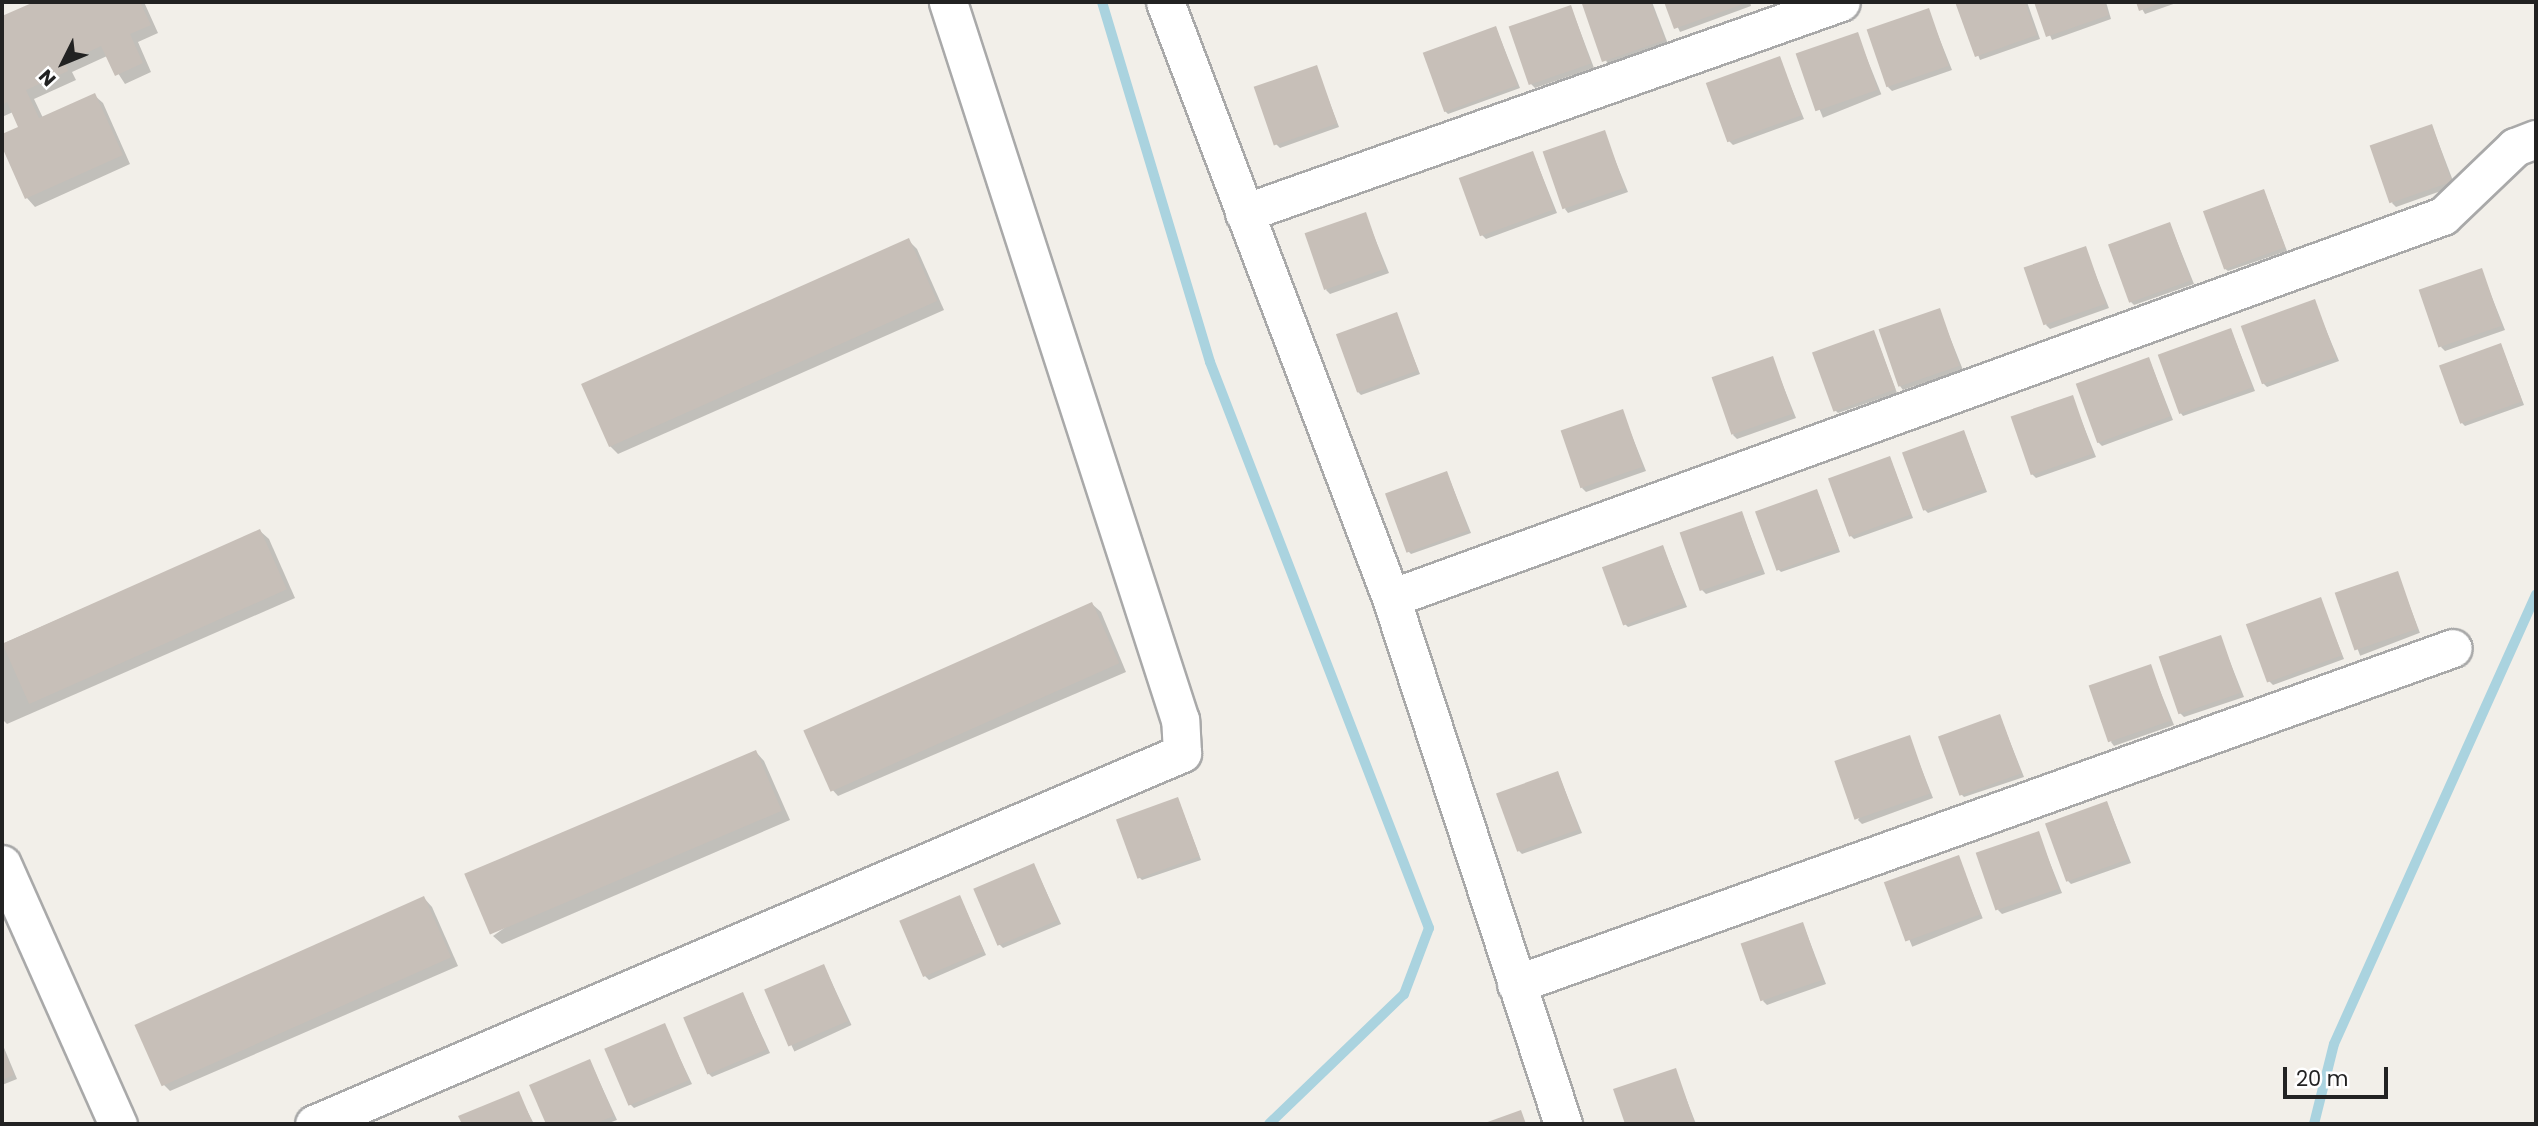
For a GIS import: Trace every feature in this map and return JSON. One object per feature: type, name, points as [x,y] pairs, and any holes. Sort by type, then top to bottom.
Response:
[{"type":"street","points":[[314,1124],[1182,753],[1180,720],[948,2]]},
{"type":"street","points":[[1165,2],[1391,598],[1563,1124]]},
{"type":"street","points":[[1244,213],[1841,2]]},
{"type":"street","points":[[1391,598],[2443,216],[2515,147],[2536,139]]},
{"type":"street","points":[[1516,984],[2453,648]]},
{"type":"street","points":[[2,864],[118,1124]]},
{"type":"building","points":[[34,2],[140,2],[151,25],[130,34],[143,63],[115,76],[101,46],[65,63],[68,71],[26,90],[39,118],[95,93],[123,155],[25,199],[2,147],[2,134],[18,127],[7,102],[2,105],[2,16]]},
{"type":"building","points":[[1651,2],[1665,40],[1602,62],[1582,4]]},
{"type":"building","points":[[1664,2],[1749,2],[1674,29]]},
{"type":"building","points":[[1955,2],[2025,2],[2037,35],[1975,57]]},
{"type":"building","points":[[2034,2],[2104,2],[2109,15],[2046,37]]},
{"type":"building","points":[[2136,2],[2164,2],[2139,11]]},
{"type":"building","points":[[1571,5],[1591,64],[1529,85],[1509,26]]},
{"type":"building","points":[[1929,8],[1949,66],[1886,87],[1867,29]]},
{"type":"building","points":[[1496,26],[1518,85],[1444,112],[1423,53]]},
{"type":"building","points":[[1858,32],[1878,90],[1815,111],[1796,53]]},
{"type":"building","points":[[1780,56],[1802,115],[1727,142],[1706,83]]},
{"type":"building","points":[[1317,65],[1337,124],[1274,145],[1254,87]]},
{"type":"building","points":[[2432,124],[2452,182],[2389,203],[2370,145]]},
{"type":"building","points":[[1605,130],[1625,188],[1562,209],[1543,151]]},
{"type":"building","points":[[1533,151],[1554,209],[1480,236],[1459,178]]},
{"type":"building","points":[[2264,189],[2285,247],[2224,269],[2203,211]]},
{"type":"building","points":[[1366,212],[1386,269],[1324,290],[1305,233]]},
{"type":"building","points":[[2170,222],[2191,280],[2129,303],[2108,245]]},
{"type":"building","points":[[909,238],[937,301],[609,447],[581,384]]},
{"type":"building","points":[[2086,246],[2106,304],[2043,325],[2024,267]]},
{"type":"building","points":[[2482,268],[2502,326],[2439,347],[2419,290]]},
{"type":"building","points":[[2315,299],[2336,357],[2262,384],[2241,326]]},
{"type":"building","points":[[1940,308],[1960,366],[1898,387],[1879,329]]},
{"type":"building","points":[[1397,312],[1418,370],[1357,392],[1336,334]]},
{"type":"building","points":[[2231,328],[2253,387],[2179,414],[2158,355]]},
{"type":"building","points":[[1874,330],[1896,389],[1834,412],[1812,353]]},
{"type":"building","points":[[2501,343],[2522,401],[2460,424],[2439,366]]},
{"type":"building","points":[[1773,356],[1793,414],[1731,435],[1712,377]]},
{"type":"building","points":[[2149,357],[2171,416],[2097,443],[2076,384]]},
{"type":"building","points":[[2073,395],[2093,454],[2031,475],[2011,416]]},
{"type":"building","points":[[1623,409],[1643,467],[1580,488],[1561,430]]},
{"type":"building","points":[[1964,430],[1985,488],[1923,511],[1902,453]]},
{"type":"building","points":[[1890,456],[1911,514],[1849,537],[1828,479]]},
{"type":"building","points":[[1447,471],[1469,530],[1407,553],[1385,494]]},
{"type":"building","points":[[1817,489],[1839,548],[1777,571],[1755,512]]},
{"type":"building","points":[[1742,511],[1762,570],[1700,591],[1680,532]]},
{"type":"building","points":[[260,529],[287,589],[29,704],[2,644]]},
{"type":"building","points":[[1663,545],[1684,603],[1623,625],[1602,567]]},
{"type":"building","points":[[2398,571],[2418,629],[2355,650],[2335,593]]},
{"type":"building","points":[[2321,597],[2342,655],[2267,683],[2246,624]]},
{"type":"building","points":[[1092,602],[1119,663],[831,792],[803,731]]},
{"type":"building","points":[[2221,635],[2241,693],[2178,714],[2159,656]]},
{"type":"building","points":[[2151,664],[2171,721],[2108,742],[2089,685]]},
{"type":"building","points":[[2000,714],[2022,773],[1960,796],[1938,737]]},
{"type":"building","points":[[1910,735],[1930,794],[1855,820],[1834,761]]},
{"type":"building","points":[[756,750],[782,811],[490,935],[464,874]]},
{"type":"building","points":[[1558,771],[1579,829],[1517,852],[1496,794]]},
{"type":"building","points":[[1178,797],[1200,856],[1138,879],[1116,820]]},
{"type":"building","points":[[2107,801],[2128,859],[2066,882],[2045,824]]},
{"type":"building","points":[[2039,831],[2059,889],[1996,910],[1976,853]]},
{"type":"building","points":[[1959,855],[1981,914],[1905,942],[1884,882]]},
{"type":"building","points":[[1034,863],[1058,920],[997,946],[973,889]]},
{"type":"building","points":[[960,895],[984,951],[923,977],[899,921]]},
{"type":"building","points":[[424,896],[451,957],[162,1086],[134,1025]]},
{"type":"building","points":[[1803,922],[1823,980],[1760,1001],[1741,943]]},
{"type":"building","points":[[824,964],[848,1021],[788,1046],[764,989]]},
{"type":"building","points":[[743,992],[767,1049],[707,1074],[683,1017]]},
{"type":"building","points":[[665,1023],[689,1080],[628,1106],[604,1049]]},
{"type":"building","points":[[2,1046],[14,1075],[2,1080]]},
{"type":"building","points":[[590,1059],[614,1116],[594,1124],[546,1124],[529,1085]]},
{"type":"building","points":[[1676,1068],[1695,1124],[1625,1124],[1613,1089]]},
{"type":"building","points":[[519,1091],[533,1124],[462,1124],[458,1116]]},
{"type":"building","points":[[1521,1110],[1526,1124],[1482,1124]]},
{"type":"waterway","points":[[1102,2],[1210,362],[1429,928],[1404,994],[1269,1124]]},
{"type":"waterway","points":[[2314,1124],[2334,1044],[2536,594]]}]
